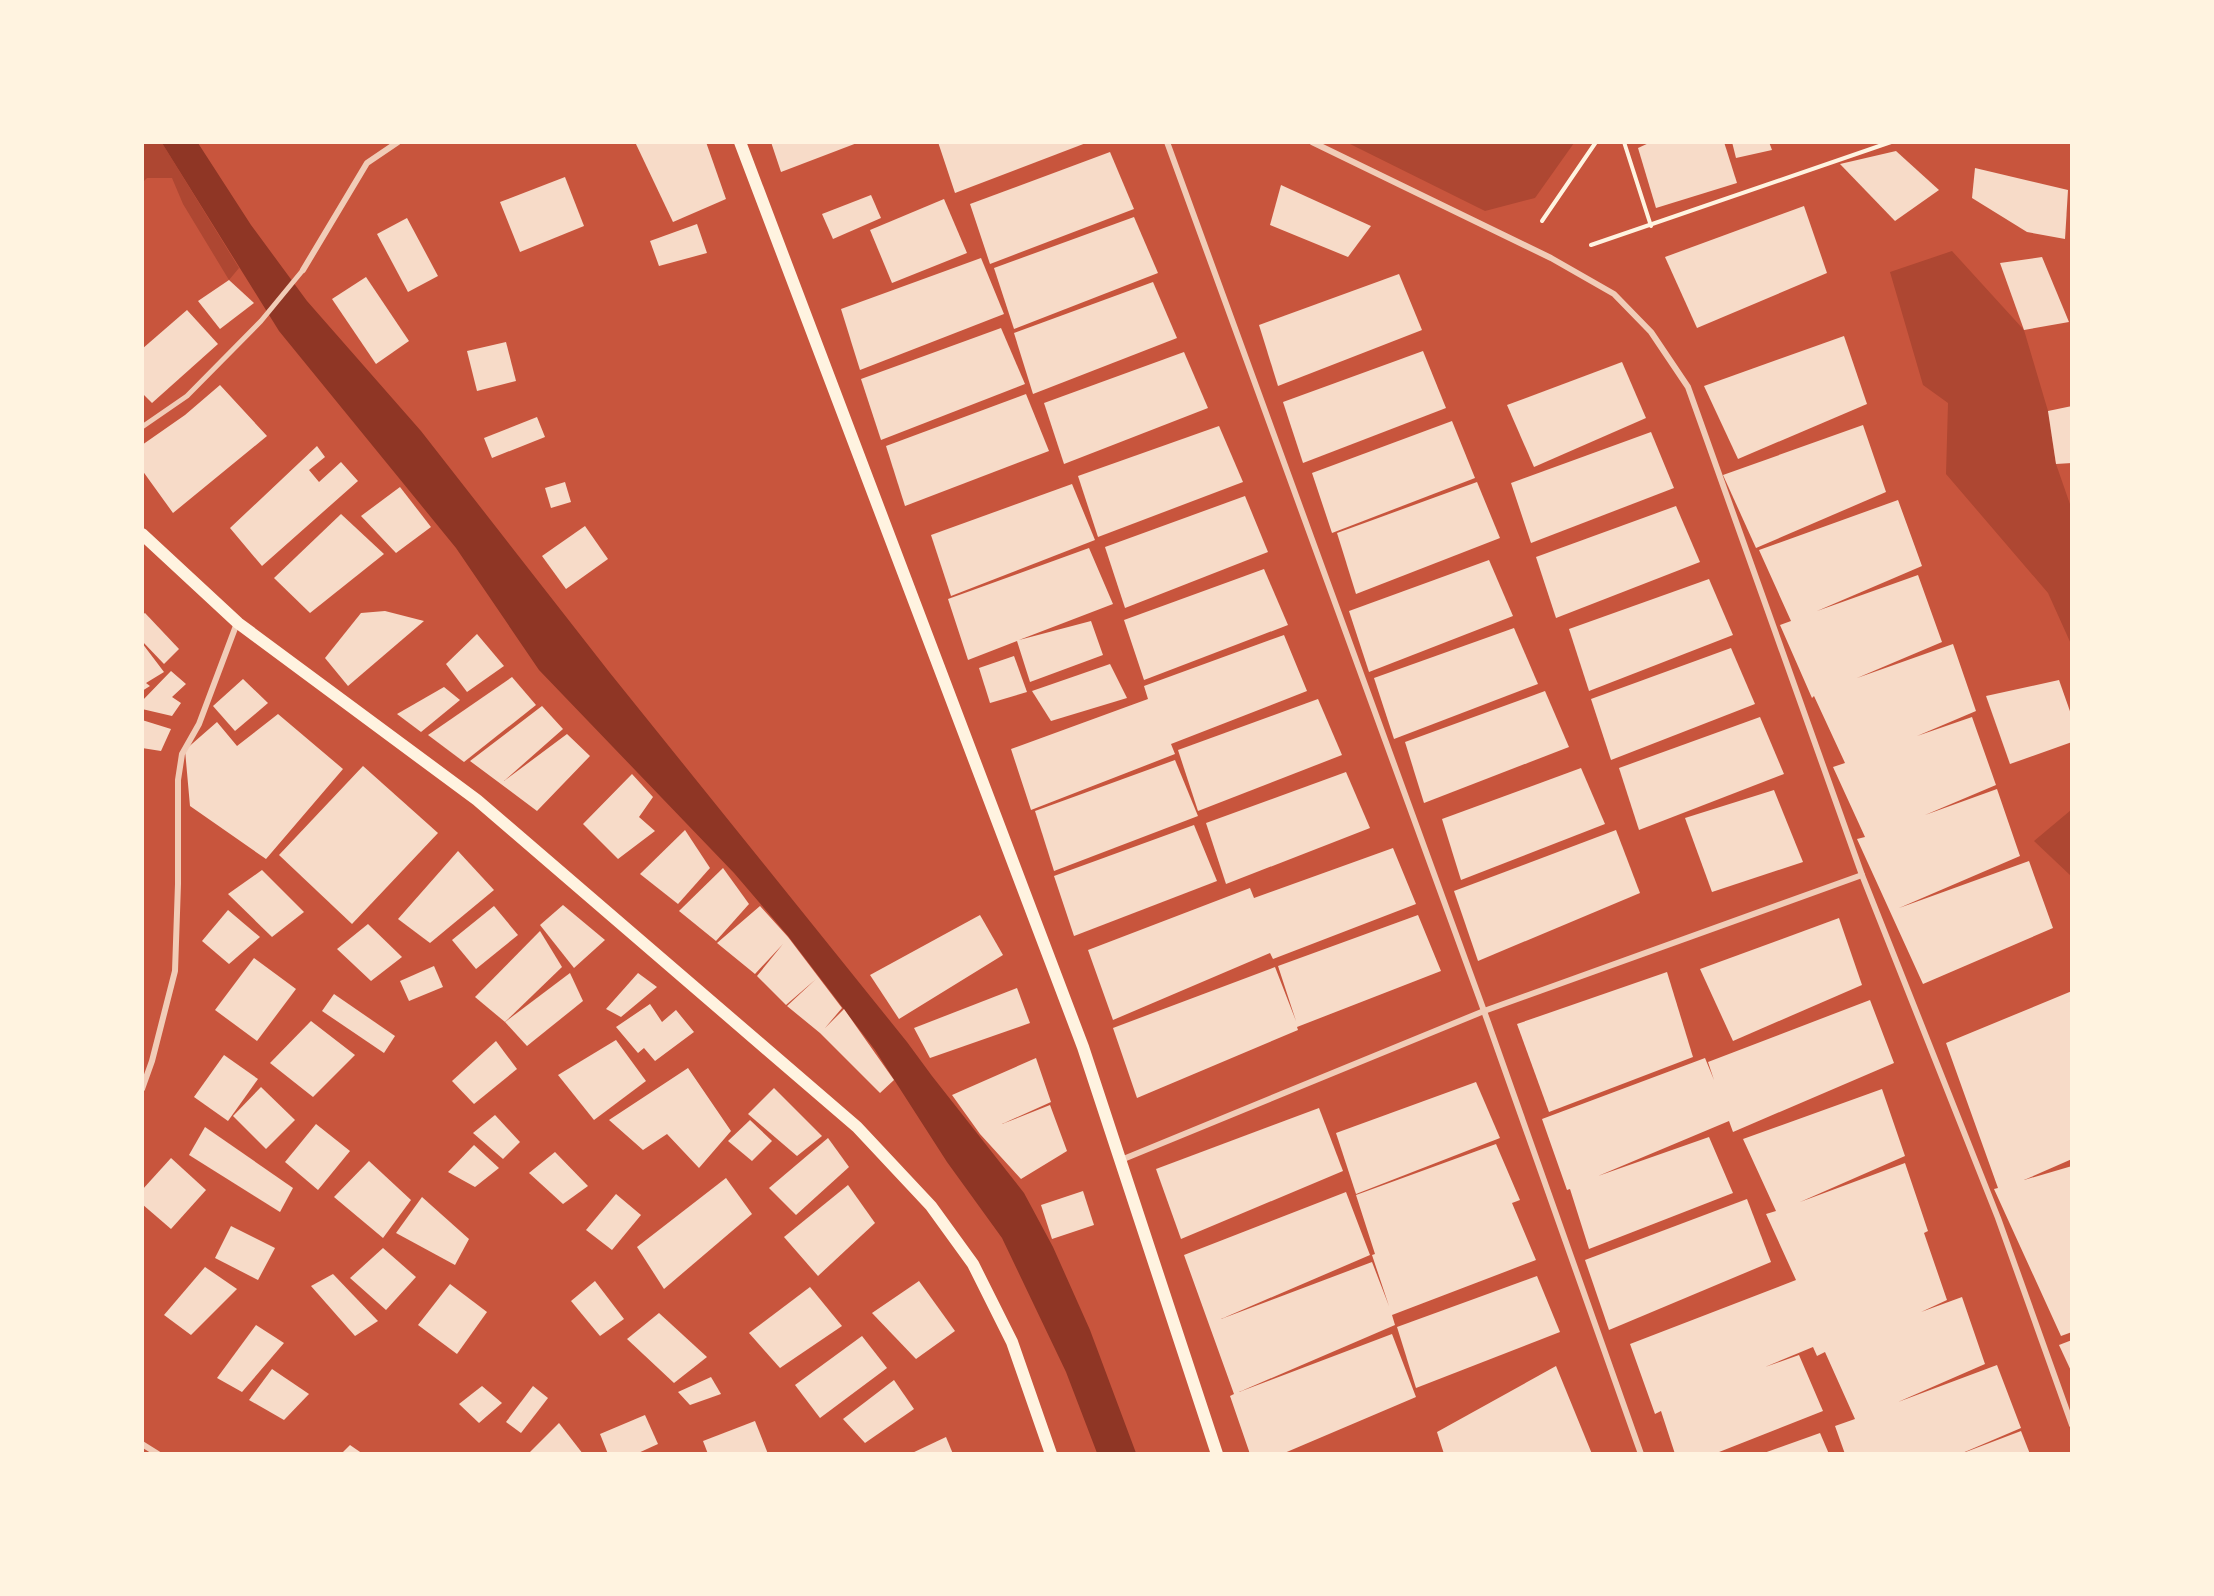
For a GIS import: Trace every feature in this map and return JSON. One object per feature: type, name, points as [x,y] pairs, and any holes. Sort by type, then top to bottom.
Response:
[{"type":"main road","points":[[740,142],[1078,1036],[1217,1454]]},
{"type":"main road","points":[[142,534],[238,623],[477,800],[857,1127],[931,1206],[973,1264],[1012,1342],[1051,1454]]},
{"type":"street","points":[[142,427],[187,396],[261,321],[303,270],[367,163],[398,142]]},
{"type":"street","points":[[1167,142],[1484,1011],[1641,1454]]},
{"type":"street","points":[[1312,142],[1526,245],[1614,294],[1651,332],[1688,387],[1862,875],[1998,1218],[2072,1425]]},
{"type":"street","points":[[142,1089],[152,1061],[175,971],[178,780],[182,754],[199,724],[238,623]]},
{"type":"street","points":[[1121,1160],[1484,1011],[1862,875]]},
{"type":"street","points":[[142,1444],[158,1454]]},
{"type":"path","points":[[1526,245],[1596,142]]},
{"type":"path","points":[[1624,142],[1651,226]]},
{"type":"path","points":[[1551,258],[1651,226],[1892,142]]},
{"type":"shaded area","points":[[1574,142],[1535,198],[1485,211],[1348,143]]},
{"type":"shaded area","points":[[143,143],[162,143],[239,268],[229,280],[183,204],[172,178],[147,178],[143,182]]},
{"type":"shaded area","points":[[162,143],[198,143],[251,225],[307,301],[421,431],[610,673],[907,1042],[1024,1193],[1053,1247],[1090,1330],[1136,1453],[1097,1453],[1066,1372],[1002,1238],[947,1162],[875,1050],[788,936],[734,873],[539,670],[456,548],[279,331]]},
{"type":"shaded area","points":[[1952,251],[2024,330],[2048,411],[2056,464],[2071,507],[2071,644],[2048,593],[1946,474],[1948,403],[1923,385],[1890,272]]},
{"type":"shaded area","points":[[2071,810],[2071,876],[2034,841]]},
{"type":"building","points":[[635,142],[706,142],[726,199],[673,222]]},
{"type":"building","points":[[771,142],[857,142],[857,143],[781,172]]},
{"type":"building","points":[[938,142],[1086,142],[1086,143],[955,193]]},
{"type":"building","points":[[1651,142],[1724,142],[1737,183],[1656,208],[1638,148]]},
{"type":"building","points":[[1732,142],[1769,142],[1772,150],[1736,158]]},
{"type":"building","points":[[1896,151],[1939,190],[1895,221],[1840,164]]},
{"type":"building","points":[[1110,152],[1134,209],[990,264],[970,204]]},
{"type":"building","points":[[1975,168],[2068,190],[2065,239],[2027,232],[1972,198]]},
{"type":"building","points":[[565,177],[584,226],[520,252],[500,202]]},
{"type":"building","points":[[1281,185],[1371,226],[1348,257],[1270,225]]},
{"type":"building","points":[[871,195],[881,218],[833,239],[822,214]]},
{"type":"building","points":[[944,199],[967,253],[892,283],[870,230]]},
{"type":"building","points":[[1804,206],[1827,273],[1697,328],[1665,257]]},
{"type":"building","points":[[1134,217],[1158,273],[1014,329],[994,268]]},
{"type":"building","points":[[407,218],[438,276],[408,292],[377,234]]},
{"type":"building","points":[[697,224],[707,253],[659,266],[650,241]]},
{"type":"building","points":[[2042,257],[2069,322],[2024,330],[2000,263]]},
{"type":"building","points":[[981,258],[1004,314],[860,370],[841,309]]},
{"type":"building","points":[[1399,274],[1422,330],[1278,386],[1259,325]]},
{"type":"building","points":[[366,277],[409,341],[376,364],[332,299]]},
{"type":"building","points":[[229,280],[254,303],[220,329],[198,301]]},
{"type":"building","points":[[1153,282],[1177,338],[1033,394],[1014,333]]},
{"type":"building","points":[[187,310],[218,344],[152,403],[142,393],[142,349]]},
{"type":"building","points":[[1001,328],[1025,384],[881,440],[861,379]]},
{"type":"building","points":[[1844,336],[1867,404],[1738,459],[1704,386]]},
{"type":"building","points":[[506,342],[516,381],[477,391],[467,351]]},
{"type":"building","points":[[1423,351],[1446,408],[1303,463],[1283,402]]},
{"type":"building","points":[[1184,352],[1208,408],[1064,464],[1044,403]]},
{"type":"building","points":[[1622,362],[1646,418],[1534,467],[1507,405]]},
{"type":"building","points":[[220,385],[267,436],[173,513],[142,470],[142,445],[185,415]]},
{"type":"building","points":[[1026,394],[1049,451],[905,506],[886,446]]},
{"type":"building","points":[[2072,406],[2072,463],[2056,464],[2048,411]]},
{"type":"building","points":[[537,417],[545,437],[492,458],[484,438]]},
{"type":"building","points":[[1452,421],[1475,478],[1332,533],[1312,473]]},
{"type":"building","points":[[1863,425],[1886,492],[1756,548],[1723,475]]},
{"type":"building","points":[[1219,426],[1243,482],[1098,537],[1078,476]]},
{"type":"building","points":[[1651,432],[1674,488],[1531,543],[1511,483]]},
{"type":"building","points":[[317,446],[325,457],[309,470],[319,482],[341,462],[358,481],[262,566],[230,528]]},
{"type":"building","points":[[565,482],[571,502],[551,508],[545,488]]},
{"type":"building","points":[[1477,482],[1500,538],[1356,594],[1337,533]]},
{"type":"building","points":[[1072,484],[1095,540],[951,596],[931,535]]},
{"type":"building","points":[[400,487],[431,527],[396,553],[361,516]]},
{"type":"building","points":[[1245,496],[1268,552],[1125,608],[1105,547]]},
{"type":"building","points":[[1898,500],[1922,566],[1817,611],[1918,575],[1942,642],[1857,678],[1953,644],[1976,711],[1917,736],[1972,717],[1996,785],[1925,815],[1997,789],[2020,856],[1899,908],[2029,861],[2053,928],[1923,984],[1857,839],[1865,837],[1833,767],[1845,763],[1814,696],[1812,698],[1780,625],[1791,621],[1759,550]]},
{"type":"building","points":[[1676,506],[1700,562],[1556,618],[1536,557]]},
{"type":"building","points":[[341,514],[384,554],[310,613],[274,578]]},
{"type":"building","points":[[585,526],[608,559],[566,589],[542,556]]},
{"type":"building","points":[[1089,548],[1113,604],[1019,640],[1091,621],[1103,655],[1030,682],[1017,641],[968,660],[948,599]]},
{"type":"building","points":[[1489,560],[1513,616],[1369,672],[1349,611]]},
{"type":"building","points":[[1264,569],[1288,625],[1144,680],[1124,620]]},
{"type":"building","points":[[1709,579],[1733,635],[1589,691],[1569,629]]},
{"type":"building","points":[[385,611],[424,621],[348,686],[325,658],[361,613]]},
{"type":"building","points":[[145,613],[179,649],[164,664],[142,641],[142,615]]},
{"type":"building","points":[[1514,628],[1538,684],[1394,739],[1374,678]]},
{"type":"building","points":[[477,634],[504,666],[467,692],[446,664]]},
{"type":"building","points":[[1284,635],[1307,691],[1171,744],[1175,754],[1031,810],[1011,749],[1148,699],[1144,686]]},
{"type":"building","points":[[142,643],[164,672],[146,683],[150,686],[142,691]]},
{"type":"building","points":[[1731,648],[1755,704],[1611,760],[1591,699]]},
{"type":"building","points":[[1014,656],[1027,692],[990,703],[979,668]]},
{"type":"building","points":[[1110,664],[1127,698],[1051,721],[1032,691]]},
{"type":"building","points":[[171,671],[186,684],[172,697],[181,703],[172,716],[142,709],[142,701]]},
{"type":"building","points":[[512,677],[536,705],[464,762],[428,735]]},
{"type":"building","points":[[243,679],[268,703],[235,731],[213,706]]},
{"type":"building","points":[[2059,680],[2072,717],[2072,742],[2010,764],[1986,696]]},
{"type":"building","points":[[444,687],[460,700],[421,732],[397,714]]},
{"type":"building","points":[[1545,691],[1569,747],[1424,803],[1405,742]]},
{"type":"building","points":[[1318,699],[1342,755],[1198,811],[1178,750]]},
{"type":"building","points":[[542,706],[563,729],[504,781],[567,734],[590,756],[537,811],[470,761]]},
{"type":"building","points":[[278,714],[343,769],[266,859],[190,806],[185,750],[217,722],[237,746]]},
{"type":"building","points":[[1760,717],[1784,774],[1639,830],[1619,768]]},
{"type":"building","points":[[142,720],[171,729],[161,751],[142,748]]},
{"type":"building","points":[[1175,760],[1198,816],[1054,871],[1035,811]]},
{"type":"building","points":[[363,766],[438,833],[352,924],[279,855]]},
{"type":"building","points":[[1581,768],[1605,824],[1461,880],[1442,819]]},
{"type":"building","points":[[1346,772],[1370,828],[1226,884],[1206,823]]},
{"type":"building","points":[[632,774],[653,797],[639,817],[655,831],[618,859],[583,824]]},
{"type":"building","points":[[1774,790],[1803,862],[1712,892],[1685,818]]},
{"type":"building","points":[[1194,825],[1217,881],[1074,936],[1054,876]]},
{"type":"building","points":[[685,830],[710,868],[678,904],[640,874]]},
{"type":"building","points":[[1616,830],[1640,893],[1478,961],[1454,891]]},
{"type":"building","points":[[1393,848],[1416,904],[1273,959],[1270,953],[1113,1020],[1088,950],[1250,888],[1254,898]]},
{"type":"building","points":[[458,851],[494,890],[430,943],[398,919]]},
{"type":"building","points":[[723,868],[749,904],[716,941],[679,911]]},
{"type":"building","points":[[262,870],[304,912],[272,937],[228,894]]},
{"type":"building","points":[[563,905],[605,940],[574,968],[540,925]]},
{"type":"building","points":[[494,906],[518,935],[476,969],[452,940]]},
{"type":"building","points":[[760,906],[788,937],[842,1008],[825,1028],[844,1009],[894,1080],[880,1093],[820,1033],[787,1006],[816,979],[786,1005],[757,976],[783,944],[755,974],[717,943]]},
{"type":"building","points":[[228,910],[260,937],[229,964],[202,941]]},
{"type":"building","points":[[980,915],[1003,955],[899,1019],[870,975]]},
{"type":"building","points":[[1418,915],[1441,971],[1297,1027],[1298,1030],[1137,1098],[1113,1028],[1275,967],[1296,1021],[1278,966]]},
{"type":"building","points":[[1839,918],[1862,985],[1733,1041],[1700,969]]},
{"type":"building","points":[[368,924],[402,957],[371,981],[337,949]]},
{"type":"building","points":[[540,931],[562,967],[505,1022],[475,997]]},
{"type":"building","points":[[254,958],[296,989],[257,1041],[215,1010]]},
{"type":"building","points":[[434,966],[443,987],[409,1001],[400,981]]},
{"type":"building","points":[[1667,972],[1693,1057],[1549,1112],[1517,1024]]},
{"type":"building","points":[[570,973],[583,1001],[527,1046],[505,1022]]},
{"type":"building","points":[[638,973],[657,987],[621,1017],[606,1009]]},
{"type":"building","points":[[1017,988],[1030,1023],[930,1058],[914,1028]]},
{"type":"building","points":[[2072,991],[2072,1159],[2024,1180],[2072,1166],[2072,1332],[2061,1336],[1994,1189],[1998,1188],[1946,1043]]},
{"type":"building","points":[[334,994],[395,1036],[384,1053],[322,1011]]},
{"type":"building","points":[[1870,1000],[1894,1063],[1733,1132],[1729,1121],[1598,1176],[1709,1137],[1733,1193],[1589,1249],[1570,1189],[1567,1190],[1542,1119],[1705,1058],[1714,1080],[1708,1062]]},
{"type":"building","points":[[650,1004],[662,1022],[676,1010],[694,1032],[655,1061],[644,1048],[638,1053],[616,1027]]},
{"type":"building","points":[[311,1021],[355,1055],[313,1097],[270,1063]]},
{"type":"building","points":[[616,1040],[646,1081],[594,1120],[558,1075]]},
{"type":"building","points":[[496,1041],[517,1069],[474,1104],[452,1081]]},
{"type":"building","points":[[224,1055],[258,1079],[228,1121],[194,1097]]},
{"type":"building","points":[[1036,1058],[1051,1102],[1002,1124],[1050,1105],[1067,1151],[1021,1179],[980,1134],[952,1095]]},
{"type":"building","points":[[688,1068],[731,1131],[699,1168],[667,1134],[643,1150],[609,1120]]},
{"type":"building","points":[[1476,1082],[1500,1138],[1356,1194],[1336,1133]]},
{"type":"building","points":[[261,1087],[295,1120],[266,1149],[233,1116]]},
{"type":"building","points":[[774,1088],[822,1136],[797,1156],[748,1114]]},
{"type":"building","points":[[1882,1089],[1905,1156],[1800,1202],[1905,1163],[1928,1231],[1924,1233],[1947,1300],[1921,1312],[1962,1297],[1985,1364],[1898,1402],[1997,1365],[2021,1428],[1960,1454],[1845,1454],[1835,1426],[1855,1419],[1825,1352],[1817,1356],[1813,1347],[1765,1367],[1799,1355],[1823,1411],[1714,1454],[1675,1454],[1661,1411],[1655,1414],[1630,1344],[1796,1280],[1766,1214],[1776,1211],[1743,1139]]},
{"type":"building","points":[[1319,1108],[1343,1171],[1181,1239],[1156,1169]]},
{"type":"building","points":[[495,1115],[520,1142],[503,1159],[473,1133]]},
{"type":"building","points":[[750,1120],[772,1141],[752,1161],[728,1141]]},
{"type":"building","points":[[316,1124],[350,1151],[318,1190],[285,1162]]},
{"type":"building","points":[[205,1127],[293,1188],[280,1212],[189,1155]]},
{"type":"building","points":[[828,1138],[849,1167],[796,1215],[769,1188]]},
{"type":"building","points":[[1496,1144],[1520,1200],[1512,1203],[1536,1260],[1392,1315],[1395,1325],[1239,1392],[1392,1334],[1416,1397],[1282,1454],[1250,1454],[1230,1396],[1234,1394],[1184,1255],[1346,1192],[1370,1255],[1221,1319],[1372,1262],[1389,1306],[1356,1195]]},
{"type":"building","points":[[474,1145],[499,1168],[475,1187],[448,1172]]},
{"type":"building","points":[[555,1152],[588,1186],[563,1204],[529,1173]]},
{"type":"building","points":[[171,1158],[206,1190],[171,1229],[142,1204],[142,1190]]},
{"type":"building","points":[[369,1161],[411,1200],[383,1238],[334,1197]]},
{"type":"building","points":[[726,1178],[752,1214],[664,1289],[637,1247]]},
{"type":"building","points":[[848,1185],[875,1223],[818,1276],[784,1237]]},
{"type":"building","points":[[1083,1191],[1094,1225],[1052,1239],[1041,1205]]},
{"type":"building","points":[[616,1194],[641,1215],[612,1250],[586,1230]]},
{"type":"building","points":[[422,1197],[469,1239],[455,1265],[396,1233]]},
{"type":"building","points":[[1747,1199],[1771,1262],[1609,1330],[1585,1260]]},
{"type":"building","points":[[231,1226],[275,1248],[258,1280],[215,1258]]},
{"type":"building","points":[[383,1248],[416,1277],[386,1310],[350,1278]]},
{"type":"building","points":[[205,1267],[237,1289],[191,1335],[164,1315]]},
{"type":"building","points":[[333,1274],[378,1321],[355,1336],[311,1286]]},
{"type":"building","points":[[1537,1276],[1560,1332],[1416,1388],[1397,1327]]},
{"type":"building","points":[[595,1281],[624,1319],[600,1336],[571,1301]]},
{"type":"building","points":[[919,1281],[955,1331],[916,1359],[872,1313]]},
{"type":"building","points":[[450,1284],[487,1312],[457,1354],[418,1325]]},
{"type":"building","points":[[810,1287],[842,1326],[780,1368],[749,1333]]},
{"type":"building","points":[[659,1313],[707,1357],[674,1383],[627,1339]]},
{"type":"building","points":[[256,1325],[284,1343],[242,1392],[217,1378]]},
{"type":"building","points":[[862,1336],[887,1368],[820,1418],[795,1385]]},
{"type":"building","points":[[2072,1340],[2072,1373],[2059,1345]]},
{"type":"building","points":[[1556,1366],[1592,1454],[1444,1454],[1437,1432]]},
{"type":"building","points":[[272,1369],[309,1394],[284,1420],[249,1400]]},
{"type":"building","points":[[711,1377],[721,1394],[690,1405],[678,1392]]},
{"type":"building","points":[[894,1380],[914,1409],[865,1443],[843,1419]]},
{"type":"building","points":[[482,1386],[502,1403],[479,1423],[459,1404]]},
{"type":"building","points":[[533,1386],[548,1398],[521,1433],[506,1422]]},
{"type":"building","points":[[645,1415],[658,1444],[636,1454],[608,1454],[600,1434]]},
{"type":"building","points":[[755,1421],[768,1454],[708,1454],[703,1441]]},
{"type":"building","points":[[559,1423],[583,1454],[528,1454]]},
{"type":"building","points":[[2021,1431],[2030,1454],[1963,1454],[1963,1453]]},
{"type":"building","points":[[1820,1433],[1829,1454],[1764,1454],[1764,1453]]},
{"type":"building","points":[[946,1437],[953,1454],[910,1454]]},
{"type":"building","points":[[350,1445],[363,1454],[341,1454]]}]
